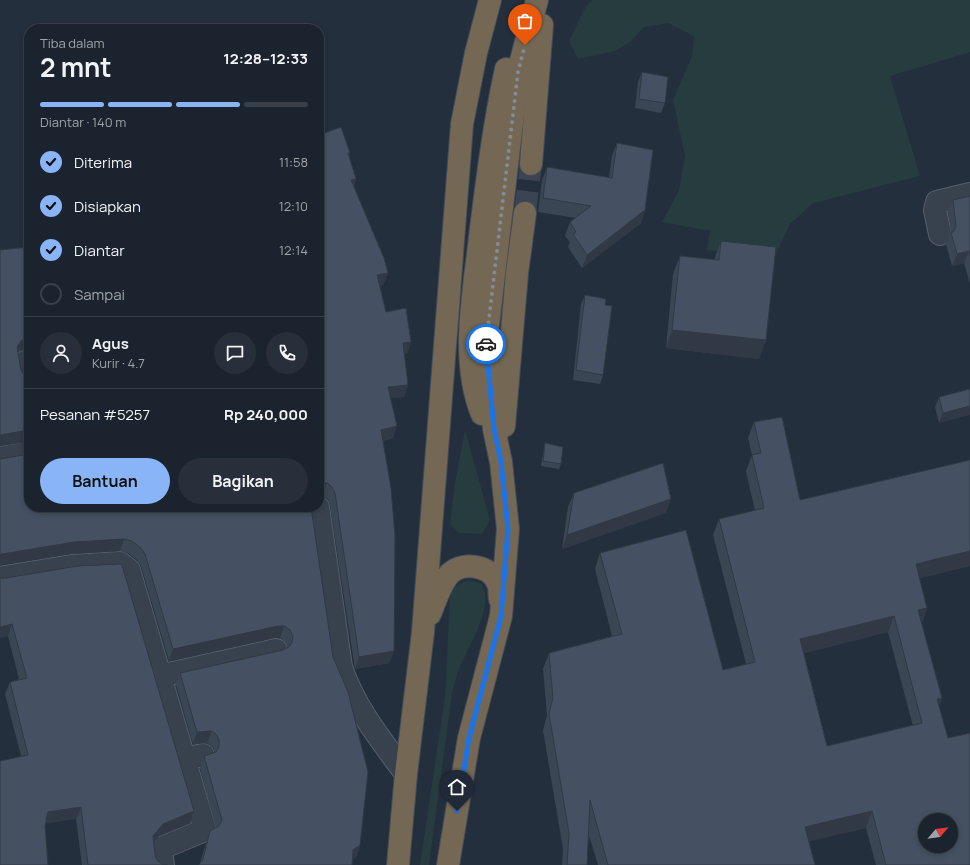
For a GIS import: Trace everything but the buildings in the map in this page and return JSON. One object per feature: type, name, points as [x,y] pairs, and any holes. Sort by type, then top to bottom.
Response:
[{"type":"highway","points":[[398,865],[406,774],[423,632],[462,124],[476,53],[490,0]]},
{"type":"highway","points":[[501,462],[480,410],[473,380],[469,348],[488,176],[498,106],[507,65],[526,0]]},
{"type":"highway","points":[[448,865],[469,738],[501,616],[508,529],[501,462],[494,429],[486,342],[518,72],[536,0]]},
{"type":"highway","points":[[531,164],[539,46],[546,0]]},
{"type":"highway","points":[[501,462],[517,273],[525,213]]},
{"type":"highway","points":[[423,632],[447,576],[463,567],[475,567],[487,570],[498,584],[501,616]]},
{"type":"street","points":[[940,234],[935,206],[937,202],[970,194]]},
{"type":"street","points":[[0,458],[24,454]]},
{"type":"street","points":[[319,512],[341,666],[348,688],[371,727],[406,774]]},
{"type":"street","points":[[0,578],[72,566],[122,563],[129,570],[160,676],[194,757],[205,830],[164,847],[161,851],[163,865]]},
{"type":"street","points":[[160,676],[276,650]]},
{"type":"green space","points":[[592,0],[970,0],[970,52],[890,76],[920,176],[813,203],[790,224],[775,256],[707,250],[710,231],[662,222],[679,190],[685,156],[673,100],[692,56],[694,36],[668,23],[644,27],[630,42],[615,51],[578,59],[569,41],[585,8]]},
{"type":"green space","points":[[465,430],[490,520],[482,534],[459,533],[450,524],[455,483]]},
{"type":"green space","points":[[469,580],[482,584],[485,594],[485,606],[482,618],[457,675],[452,693],[429,865],[420,865],[445,697],[450,594],[455,586]]},
{"type":"tunnel","points":[[525,213],[531,164]]},
{"type":"way so far","points":[[486,344],[493,278],[507,178],[518,72],[525,45]]},
{"type":"route","points":[[457,811],[469,738],[501,616],[508,529],[501,462],[494,429],[486,344]]}]
